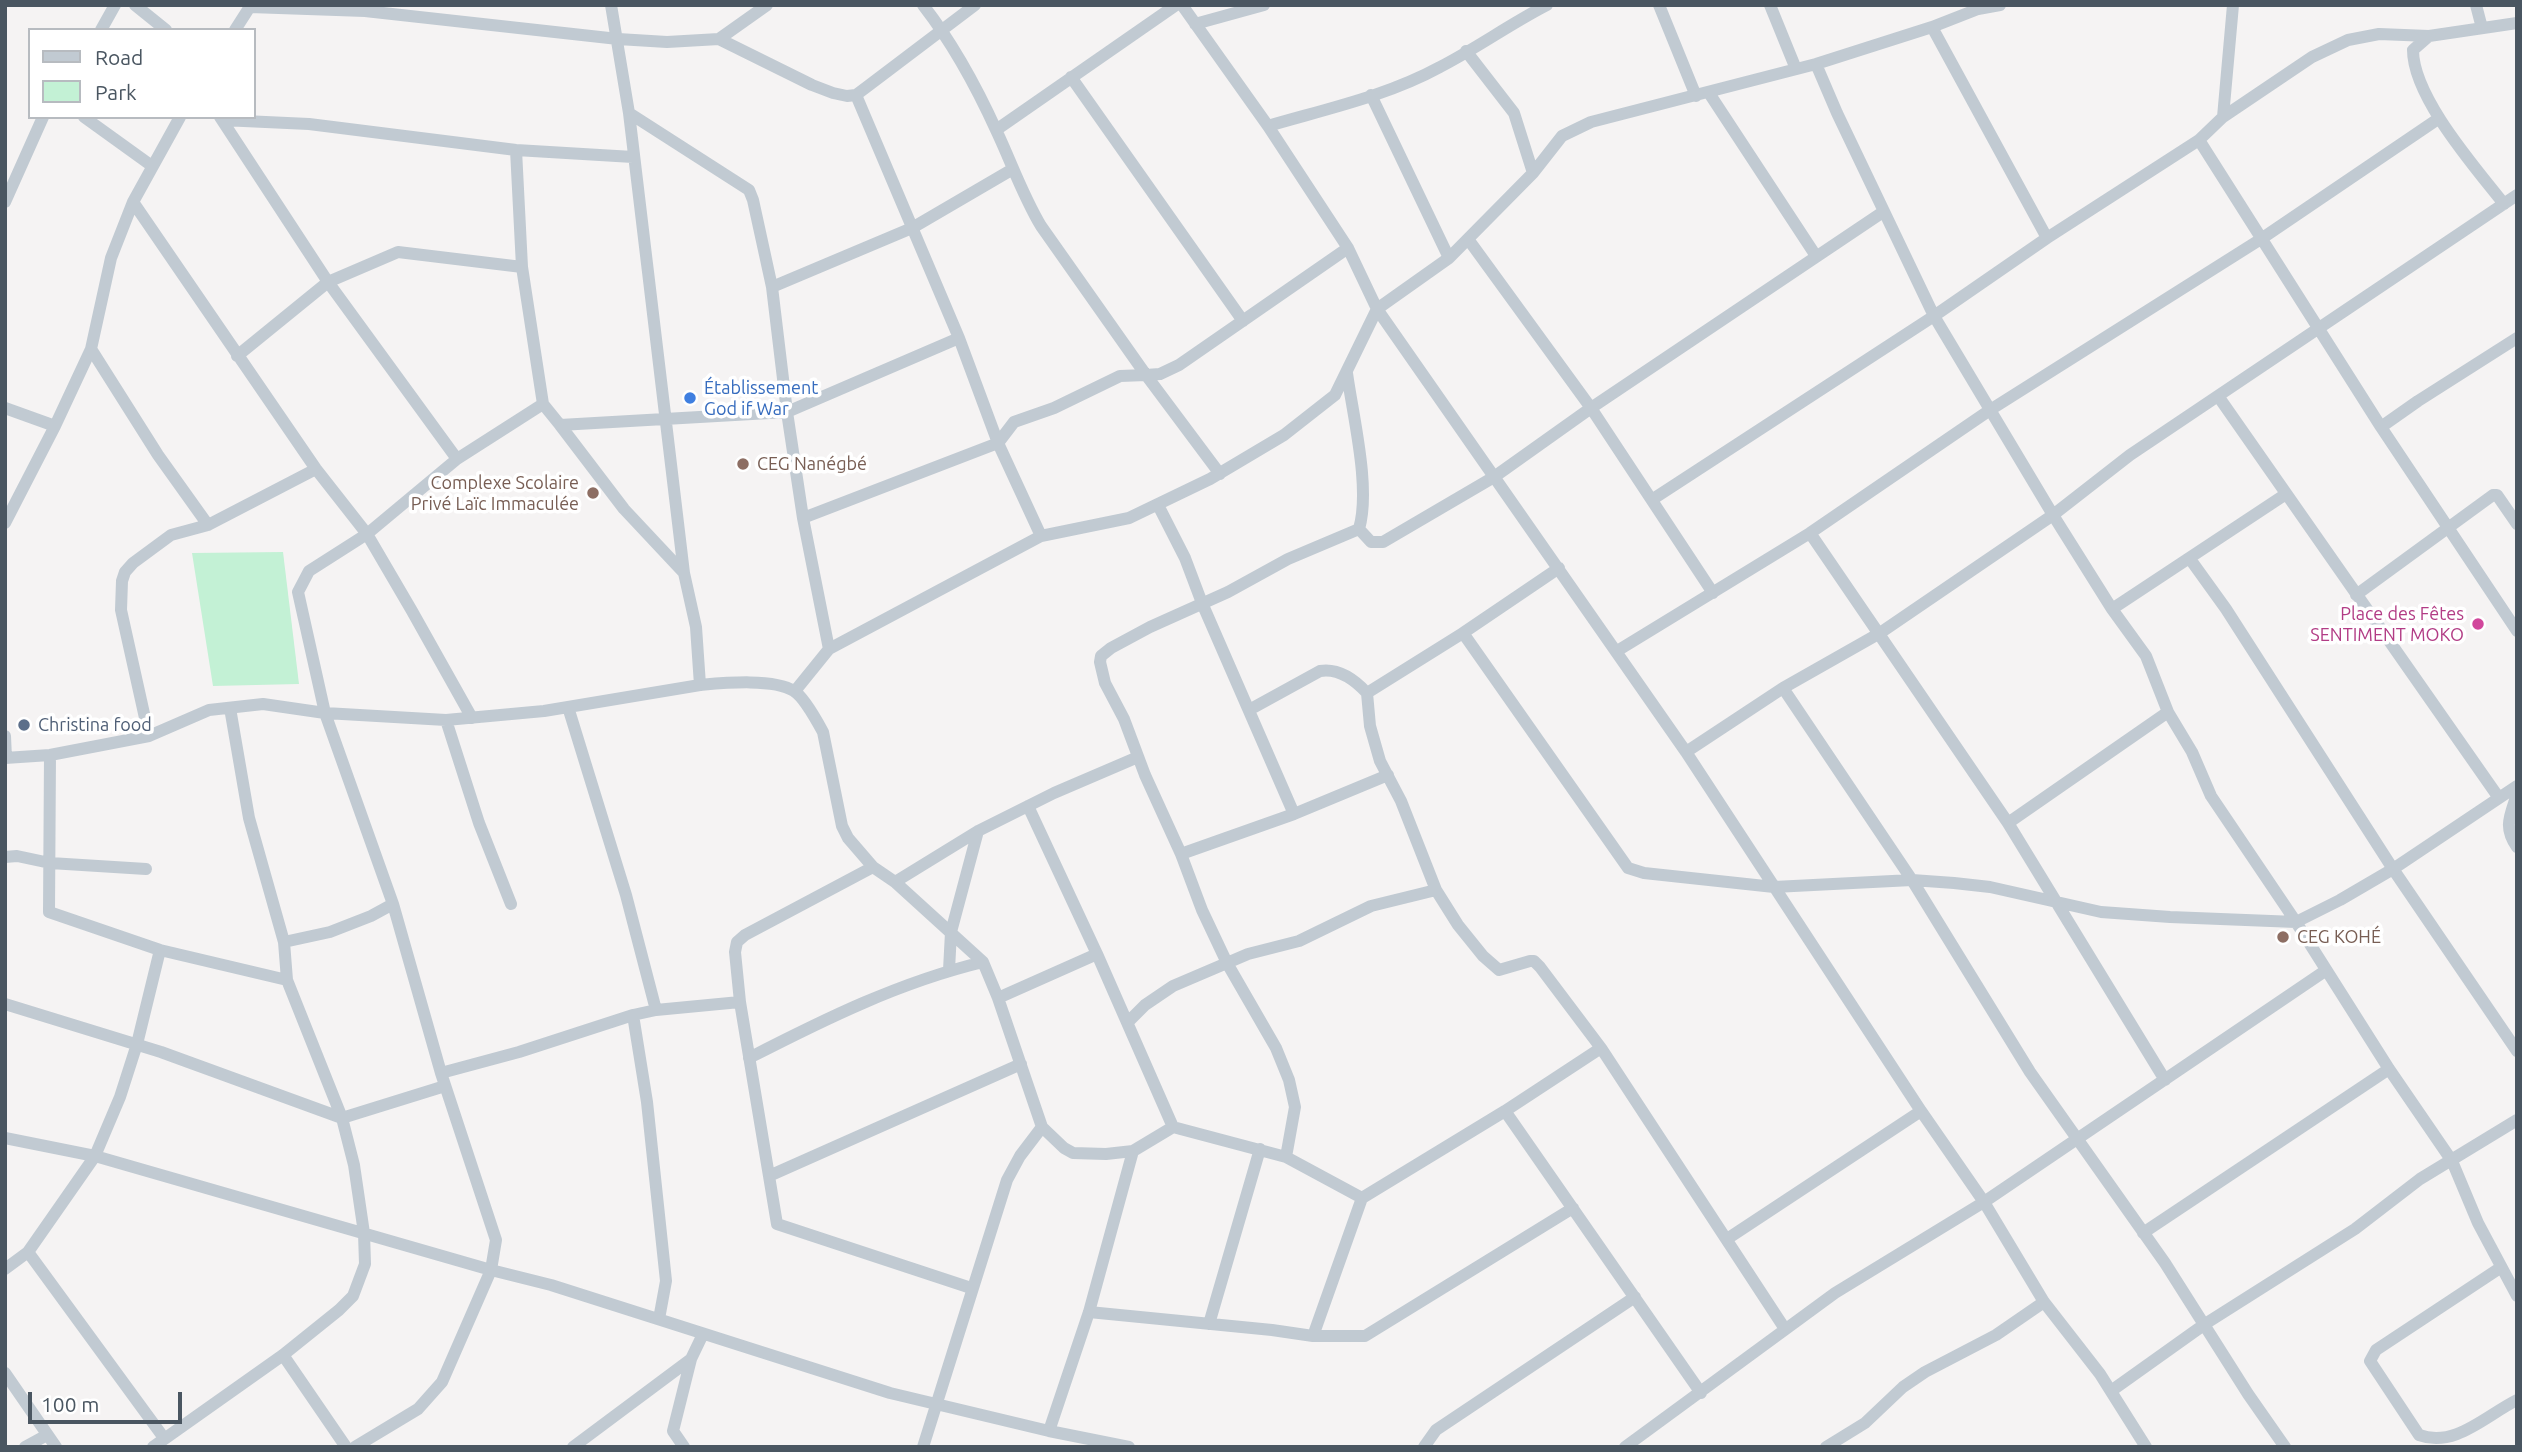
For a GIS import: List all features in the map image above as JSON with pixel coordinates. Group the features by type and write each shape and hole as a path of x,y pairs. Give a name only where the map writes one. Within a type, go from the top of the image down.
{"street":[{"path":"102,28 115,5"},
{"path":"135,5 164,28"},
{"path":"611,5 629,113 684,573 696,627 700,685"},
{"path":"719,39 767,5"},
{"path":"923,5 941,29 996,130 1030,206 1049,238 1220,474"},
{"path":"236,28 250,6 365,11 618,39 667,42 719,39 812,85 847,96 856,95 975,5"},
{"path":"996,130 1176,5"},
{"path":"1182,5 1268,126 1348,248 1377,309 1686,752 1921,1111 1984,1202 2044,1303 2111,1391 2146,1447"},
{"path":"1195,24 1264,5"},
{"path":"1268,126 1371,95 1440,68 1510,24 1547,5"},
{"path":"1659,5 1702,95 1816,256"},
{"path":"1770,5 1796,69"},
{"path":"795,691 829,649 1041,536 1116,522 1158,505 1220,474 1284,435 1329,401 1347,373 1377,309 1449,258 1533,173 1562,136 1572,129 1816,64 1932,27 1976,7 2000,5"},
{"path":"2222,117 2233,5"},
{"path":"2476,5 2482,28"},
{"path":"1653,499 2199,140 2222,117 2312,58 2348,40 2379,34 2429,36 2517,23"},
{"path":"1932,27 2047,238"},
{"path":"2429,36 2413,50 2413,59 2438,119 2504,204"},
{"path":"1466,51 1514,113 1533,173"},
{"path":"1816,64 1882,212 1934,316 2053,515 2149,662 2168,712 2188,743 2211,796 2452,1161 2478,1223 2517,1296"},
{"path":"1072,77 1243,321"},
{"path":"856,95 959,338 998,443 1041,536"},
{"path":"1371,95 1449,258"},
{"path":"629,113 749,190 753,200 772,287 803,518 829,649"},
{"path":"5,201 8,187 42,119"},
{"path":"87,119 152,166"},
{"path":"5,523 91,349 111,258 133,202 179,119"},
{"path":"222,119 328,282 457,459"},
{"path":"234,119 321,126 516,150 633,157"},
{"path":"1617,651 1810,533 1990,410 2261,239 2438,119"},
{"path":"2199,140 2381,427 2517,631"},
{"path":"516,150 522,267 544,404 624,509 684,573"},
{"path":"772,287 912,229 1013,169"},
{"path":"1686,752 1783,688 1880,634 2053,515 2130,455 2517,195"},
{"path":"133,202 316,469 367,534 472,718"},
{"path":"1359,529 1371,542 1383,542 1494,478 1591,408 1882,212"},
{"path":"1468,239 1591,408 1713,593"},
{"path":"803,518 998,443 1014,422 1054,408 1120,376 1160,374 1179,365 1348,248"},
{"path":"237,356 328,282 398,252 522,267"},
{"path":"560,425 787,412 959,338"},
{"path":"2381,427 2517,338"},
{"path":"91,349 151,445 208,525"},
{"path":"1286,1157 1295,1107 1289,1080 1276,1048 1227,963 1202,910 1181,853 1101,670 1101,656 1150,627 1288,559 1359,529 1363,516 1363,487 1347,373"},
{"path":"2218,396 2499,798"},
{"path":"355,1447 418,1409 442,1382 491,1270 495,1232 481,1199 443,1079 393,904 324,713 298,592 309,571 367,534 457,459 544,404"},
{"path":"5,408 55,426"},
{"path":"149,736 121,610 125,572 167,537 208,525 316,469"},
{"path":"2112,609 2286,494"},
{"path":"2356,596 2494,494 2517,524"},
{"path":"1158,505 1185,558 1294,814"},
{"path":"1810,533 2008,823 2165,1080"},
{"path":"2190,559 2393,869 2517,1051"},
{"path":"1367,693 1464,633 1559,568"},
{"path":"1464,633 1628,868 1644,873 1774,887 1912,880 1990,887 2101,912 2296,922 2393,869 2517,786"},
{"path":"1249,710 1320,671 1330,669 1361,686 1367,693 1370,726 1380,761 1401,801 1436,890 1458,925 1483,956 1499,970 1534,961 1601,1048 1785,1329"},
{"path":"5,736 6,758 50,755 149,736 208,710 263,704 324,713 446,720 568,707 700,685 768,684 795,691 816,718 823,732 842,826 854,848 983,962 1042,1127 1064,1148 1073,1153 1133,1151 1173,1127 1286,1157 1362,1198"},
{"path":"1783,688 1912,880 2029,1072 2143,1233 2285,1447"},
{"path":"568,707 626,895 656,1010"},
{"path":"153,1447 283,1355 339,1310 353,1296 365,1264 364,1233 354,1165 342,1118 287,980 284,942 248,818 230,708"},
{"path":"2008,823 2168,712"},
{"path":"446,720 479,823 511,904"},
{"path":"50,755 49,912 160,950 287,980"},
{"path":"895,882 978,831 1138,757"},
{"path":"1181,853 1294,814 1388,775"},
{"path":"2517,794 2508,828 2517,847"},
{"path":"1028,806 1128,1021 1173,1127"},
{"path":"949,970 951,932 978,831"},
{"path":"5,857 17,856 50,863 146,869"},
{"path":"873,867 745,935 737,942 740,1002 777,1224 971,1288"},
{"path":"1128,1021 1145,1005 1173,986 1248,954 1298,941 1371,905 1436,890"},
{"path":"284,942 330,932 393,904"},
{"path":"5,1269 27,1252 95,1156 120,1097 137,1044 160,950"},
{"path":"998,998 1097,954"},
{"path":"749,1058 866,1000 949,970 983,962"},
{"path":"1625,1447 1835,1293 1984,1202 2325,971"},
{"path":"5,1004 137,1044 342,1118 519,1052 633,1015 656,1010 740,1002"},
{"path":"633,1015 647,1102 666,1281 659,1319"},
{"path":"1313,1336 1362,1198 1505,1111 1601,1048"},
{"path":"769,1176 1021,1064"},
{"path":"2143,1233 2389,1069"},
{"path":"1505,1111 1701,1393"},
{"path":"1727,1239 1921,1111"},
{"path":"2111,1391 2205,1324 2355,1229 2398,1194 2517,1120"},
{"path":"923,1447 1007,1180 1020,1156 1042,1127"},
{"path":"5,1138 95,1156 551,1285 890,1393 1049,1432 1129,1447"},
{"path":"1209,1324 1260,1149"},
{"path":"1049,1432 1089,1312 1133,1151"},
{"path":"1089,1312 1313,1336 1358,1338 1376,1331 1573,1208"},
{"path":"27,1252 164,1438"},
{"path":"2500,1268 2376,1350 2370,1361 2418,1434 2430,1439 2450,1437 2464,1431 2517,1400"},
{"path":"1424,1447 1436,1430 1635,1297"},
{"path":"1826,1447 1865,1423 1903,1387 1924,1372 1996,1335 2044,1303"},
{"path":"684,1447 673,1431 691,1359 703,1334"},
{"path":"283,1355 346,1447"},
{"path":"573,1447 691,1359"},
{"path":"5,1373 56,1447"},
{"path":"26,1447 47,1434"}],"green space":[{"path":"283,552 299,684 213,686 192,553"}],"place":[{"name":"Établissement God if War","path":"690,398"},
{"name":"CEG Nanégbé","path":"743,464"},
{"name":"Complexe Scolaire Privé Laïc Immaculée","path":"593,493"},
{"name":"Place des Fêtes SENTIMENT MOKO","path":"2478,624"},
{"name":"Christina food","path":"24,725"},
{"name":"CEG KOHÉ","path":"2283,937"}]}
